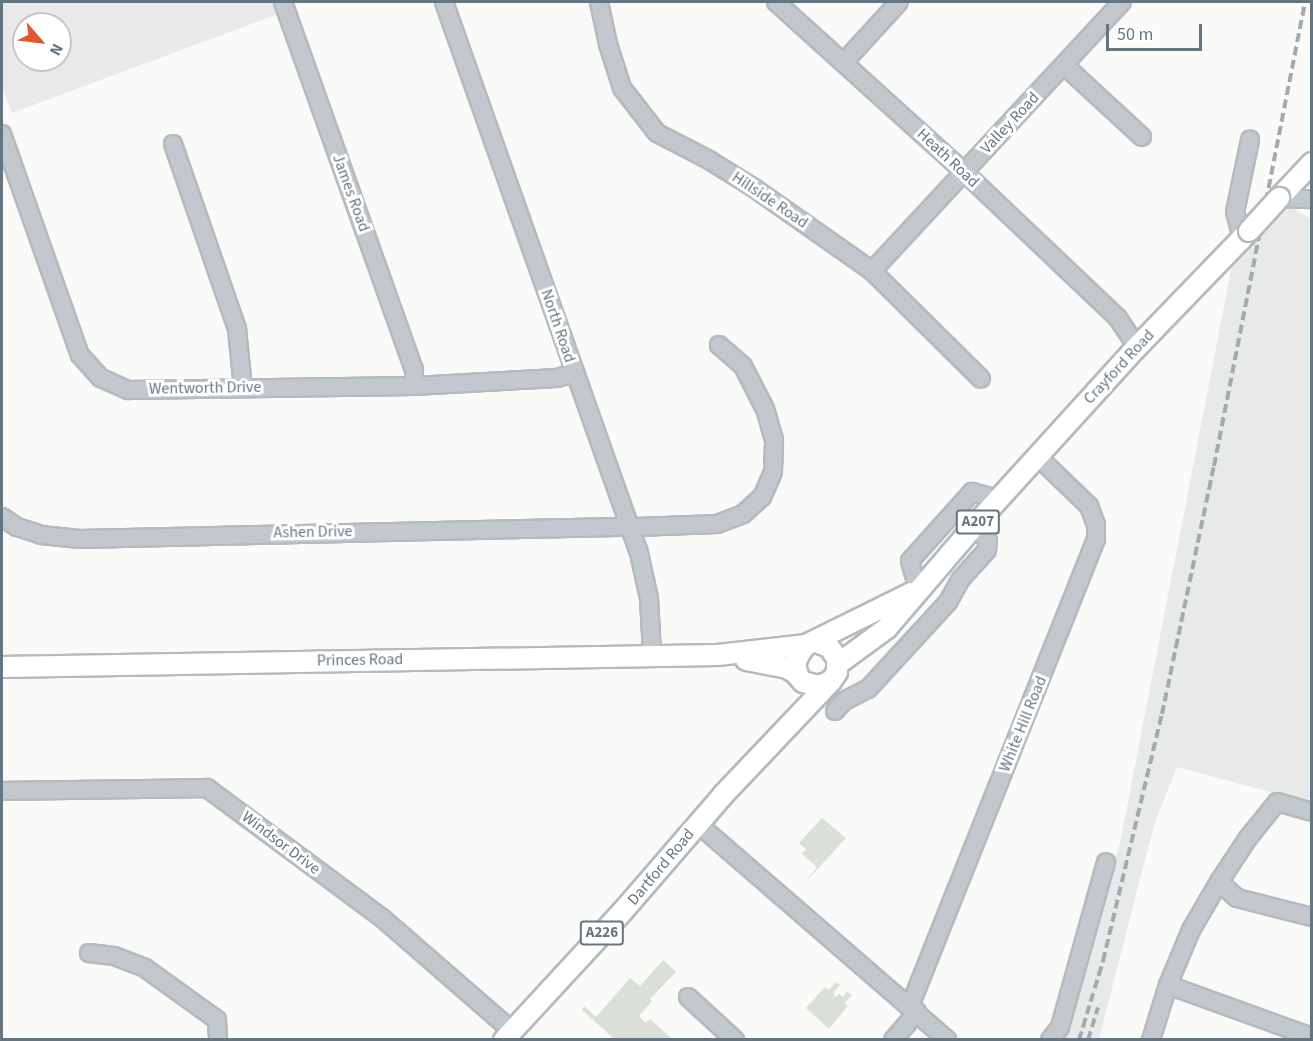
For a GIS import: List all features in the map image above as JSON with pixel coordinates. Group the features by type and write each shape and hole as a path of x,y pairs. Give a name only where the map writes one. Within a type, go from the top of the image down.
{"main road":[{"name":"Crayford Road","path":"835,673 887,628 918,588 975,525 1144,340 1311,163"},
{"name":"Crayford Road","path":"811,644 918,588"},
{"name":"Princes Road","path":"2,667 652,654 718,655 811,644"},
{"path":"811,644 825,644 834,651 835,673 819,686 800,678 795,663 811,644"},
{"name":"Princes Road","path":"718,655 770,664 800,678"},
{"name":"Dartford Road","path":"507,1037 623,911 698,824 835,673"},
{"name":"Dartford Road","path":"792,719 803,691 800,678"}],"street":[{"name":"James Road","path":"283,2 414,370 414,386"},
{"name":"North Road","path":"444,2 629,526 647,584 652,654"},
{"name":"Hillside Road","path":"599,2 608,44 622,88 657,133 709,160 745,183 872,271 981,379"},
{"name":"Heath Road","path":"776,2 964,172 1144,340"},
{"path":"844,62 899,2"},
{"name":"Valley Road","path":"872,271 1122,2"},
{"path":"1064,65 1142,137"},
{"name":"Wentworth Drive","path":"2,134 80,355 101,378 128,390 414,386 557,378 575,374"},
{"path":"1245,234 1235,212 1250,140"},
{"path":"173,144 237,329 243,388"},
{"path":"1279,198 1311,200"},
{"name":"Ashen Drive","path":"2,517 17,527 41,536 80,539 717,524 743,514 762,497 773,472 774,440 765,409 743,366 719,345"},
{"name":"White Hill Road","path":"893,1040 914,1009 1096,539 1096,525 1089,507 1038,457"},
{"path":"918,588 910,561 972,492 999,499"},
{"path":"835,711 844,700 868,689 948,602 960,580 987,550 988,541 975,525"},
{"path":"887,628 907,646"},
{"name":"Windsor Drive","path":"2,791 207,788 381,917 507,1037"},
{"path":"1151,1040 1168,985 1191,930 1219,882 1277,802 1311,812"},
{"path":"698,824 947,1040"},
{"path":"1050,1040 1060,1027 1106,862"},
{"path":"1219,882 1237,898 1311,917"},
{"path":"89,953 114,956 146,968 217,1020 218,1040"},
{"path":"1168,985 1311,1037"},
{"path":"688,997 735,1040"}],"shaded area":[{"path":"2,2 277,2 281,13 12,113 2,87"},
{"path":"1290,207 1312,219 1311,803 1177,767 1154,825 1099,1039 1061,1040 1120,843 1233,260"},
{"path":"822,818 846,838 804,884 817,867 802,854 806,849 799,843"},
{"path":"663,960 676,972 650,999 652,1001 639,1016 646,1023 650,1019 671,1038 614,1039 582,1010 584,1006 596,1017 630,978 640,986"},
{"path":"836,982 840,985 833,993 836,997 839,994 843,997 847,991 852,995 844,1003 848,1006 829,1029 806,1008 825,987 829,990"}],"railway":[{"path":"1079,1040 1103,961 1162,714 1214,466 1305,2"},
{"path":"1088,1040 1098,1008"}]}
